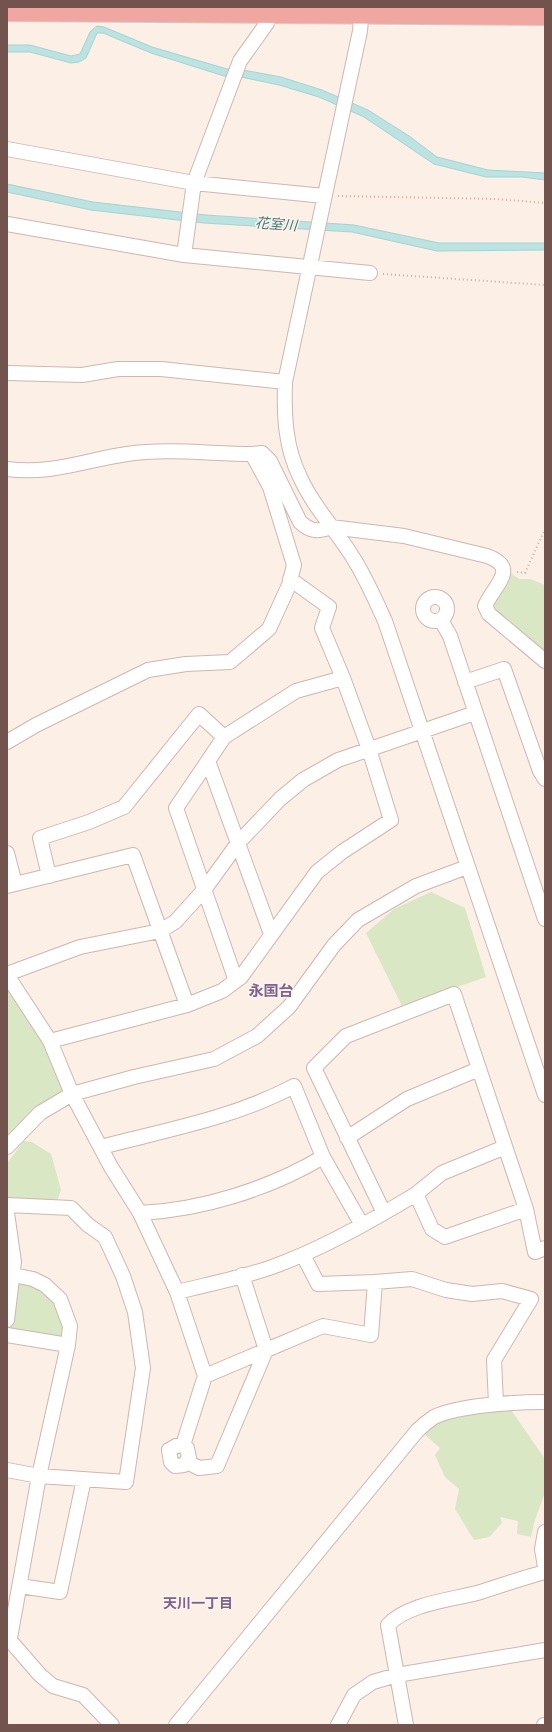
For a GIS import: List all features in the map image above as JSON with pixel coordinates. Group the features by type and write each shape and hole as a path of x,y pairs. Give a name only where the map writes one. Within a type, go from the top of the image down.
{"highway":[{"path":"7,10 268,9 497,11 545,14"}],"street":[{"path":"184,251 194,186 240,61 267,22 268,9"},
{"path":"362,10 285,382 284,413 287,435 300,477 331,527 352,556 370,589 400,662 467,867 545,1095"},
{"path":"7,149 194,186 324,199"},
{"path":"7,224 184,251 370,273"},
{"path":"7,373 82,376 118,369 161,369 285,382"},
{"path":"7,469 60,469 101,458 129,454 262,454 270,461 300,522 308,530 322,530 331,527 404,536 498,560 503,566 504,575 489,597 485,606 489,614 545,661"},
{"path":"7,742 36,725 148,670 186,664 230,662 269,629 290,579 294,565 270,487 252,454"},
{"path":"50,1041 187,1006 222,990 236,981 241,977 317,872 342,852 391,820 369,749 343,678 322,628 329,607 290,579"},
{"path":"441,620 450,636 475,713 540,889 545,919"},
{"path":"465,682 504,669 540,771 545,779"},
{"path":"236,981 176,808 224,737 296,691 343,678"},
{"path":"242,1275 266,1350 217,1466 200,1468 187,1462 182,1466 175,1466 171,1462 169,1455 170,1449 183,1445 205,1376 177,1292 140,1213 111,1167 72,1094 50,1041 7,974 80,947 160,931 175,922 204,890 238,844 280,799 303,780 338,760 475,713"},
{"path":"48,876 40,838 90,822 124,807 199,714 224,737"},
{"path":"208,761 271,934"},
{"path":"7,853 11,885 133,855 187,1006"},
{"path":"7,1146 40,1113 72,1094 134,1077 214,1059 257,1036 289,1007 334,945 358,920 416,886 467,867"},
{"path":"384,1214 314,1068 346,1036 454,994 526,1209 535,1252 545,1248"},
{"path":"347,1138 407,1099 479,1069"},
{"path":"101,1147 211,1119 258,1104 294,1086 322,1157 362,1225"},
{"path":"177,1292 270,1267 302,1255 384,1214 416,1194 442,1173 505,1147"},
{"path":"140,1213 168,1212 232,1196 301,1170 322,1157"},
{"path":"416,1194 432,1229 445,1237 526,1209"},
{"path":"7,1205 70,1208 88,1225 105,1237 123,1276 134,1312 143,1368 126,1482 39,1476 7,1470"},
{"path":"7,1213 14,1262 7,1320"},
{"path":"302,1255 318,1284 412,1279 446,1290 472,1294 502,1291 532,1299 494,1360 496,1404"},
{"path":"13,1275 33,1279 45,1285 60,1299 70,1326 68,1345 39,1476 20,1586 8,1638 40,1675 53,1686 83,1696 112,1725"},
{"path":"205,1376 323,1326 371,1335 375,1282"},
{"path":"7,1335 68,1345"},
{"path":"176,1725 417,1431 435,1417 474,1407 496,1404 545,1402"},
{"path":"20,1586 60,1592 84,1479"},
{"path":"545,1532 542,1549 545,1567"},
{"path":"406,1725 388,1625 394,1618 409,1610 478,1592 545,1572"},
{"path":"338,1725 354,1695 373,1682 397,1675 545,1650"}],"path":[{"path":"324,199 496,199 545,204"},
{"path":"370,273 545,285"},
{"path":"503,566 519,573 525,573 545,529"}],"green space":[{"path":"504,568 519,579 530,579 545,585 545,659 489,611"},
{"path":"431,892 465,908 486,977 402,1006 366,933 394,909"},
{"path":"7,975 72,1094 7,1146"},
{"path":"24,1141 32,1142 51,1154 61,1190 57,1201 7,1200 7,1163"},
{"path":"13,1275 60,1299 68,1345 7,1335 7,1320"},
{"path":"509,1407 545,1459 545,1492 534,1523 531,1537 517,1534 518,1521 500,1517 502,1523 489,1537 474,1540 455,1509 459,1489 445,1477 435,1455 440,1448 421,1431 444,1419"}],"water":[{"path":"97,26 104,27 152,47 227,69 243,70 281,77 322,90 368,110 409,136 437,157 488,170 545,173 545,180 522,177 486,177 434,164 364,117 319,97 279,85 241,77 224,76 151,53 103,33 97,33 86,58 79,62 71,63 30,52 7,52 7,45 30,45 71,56 80,54 90,32"},
{"name":"花室川","path":"7,184 93,202 206,215 354,225 439,243 545,243 545,250 437,251 352,232 204,223 91,210 7,192"}],"district":[{"name":"永国台","path":"271,990"},
{"name":"天川一丁目","path":"198,1603"}]}
